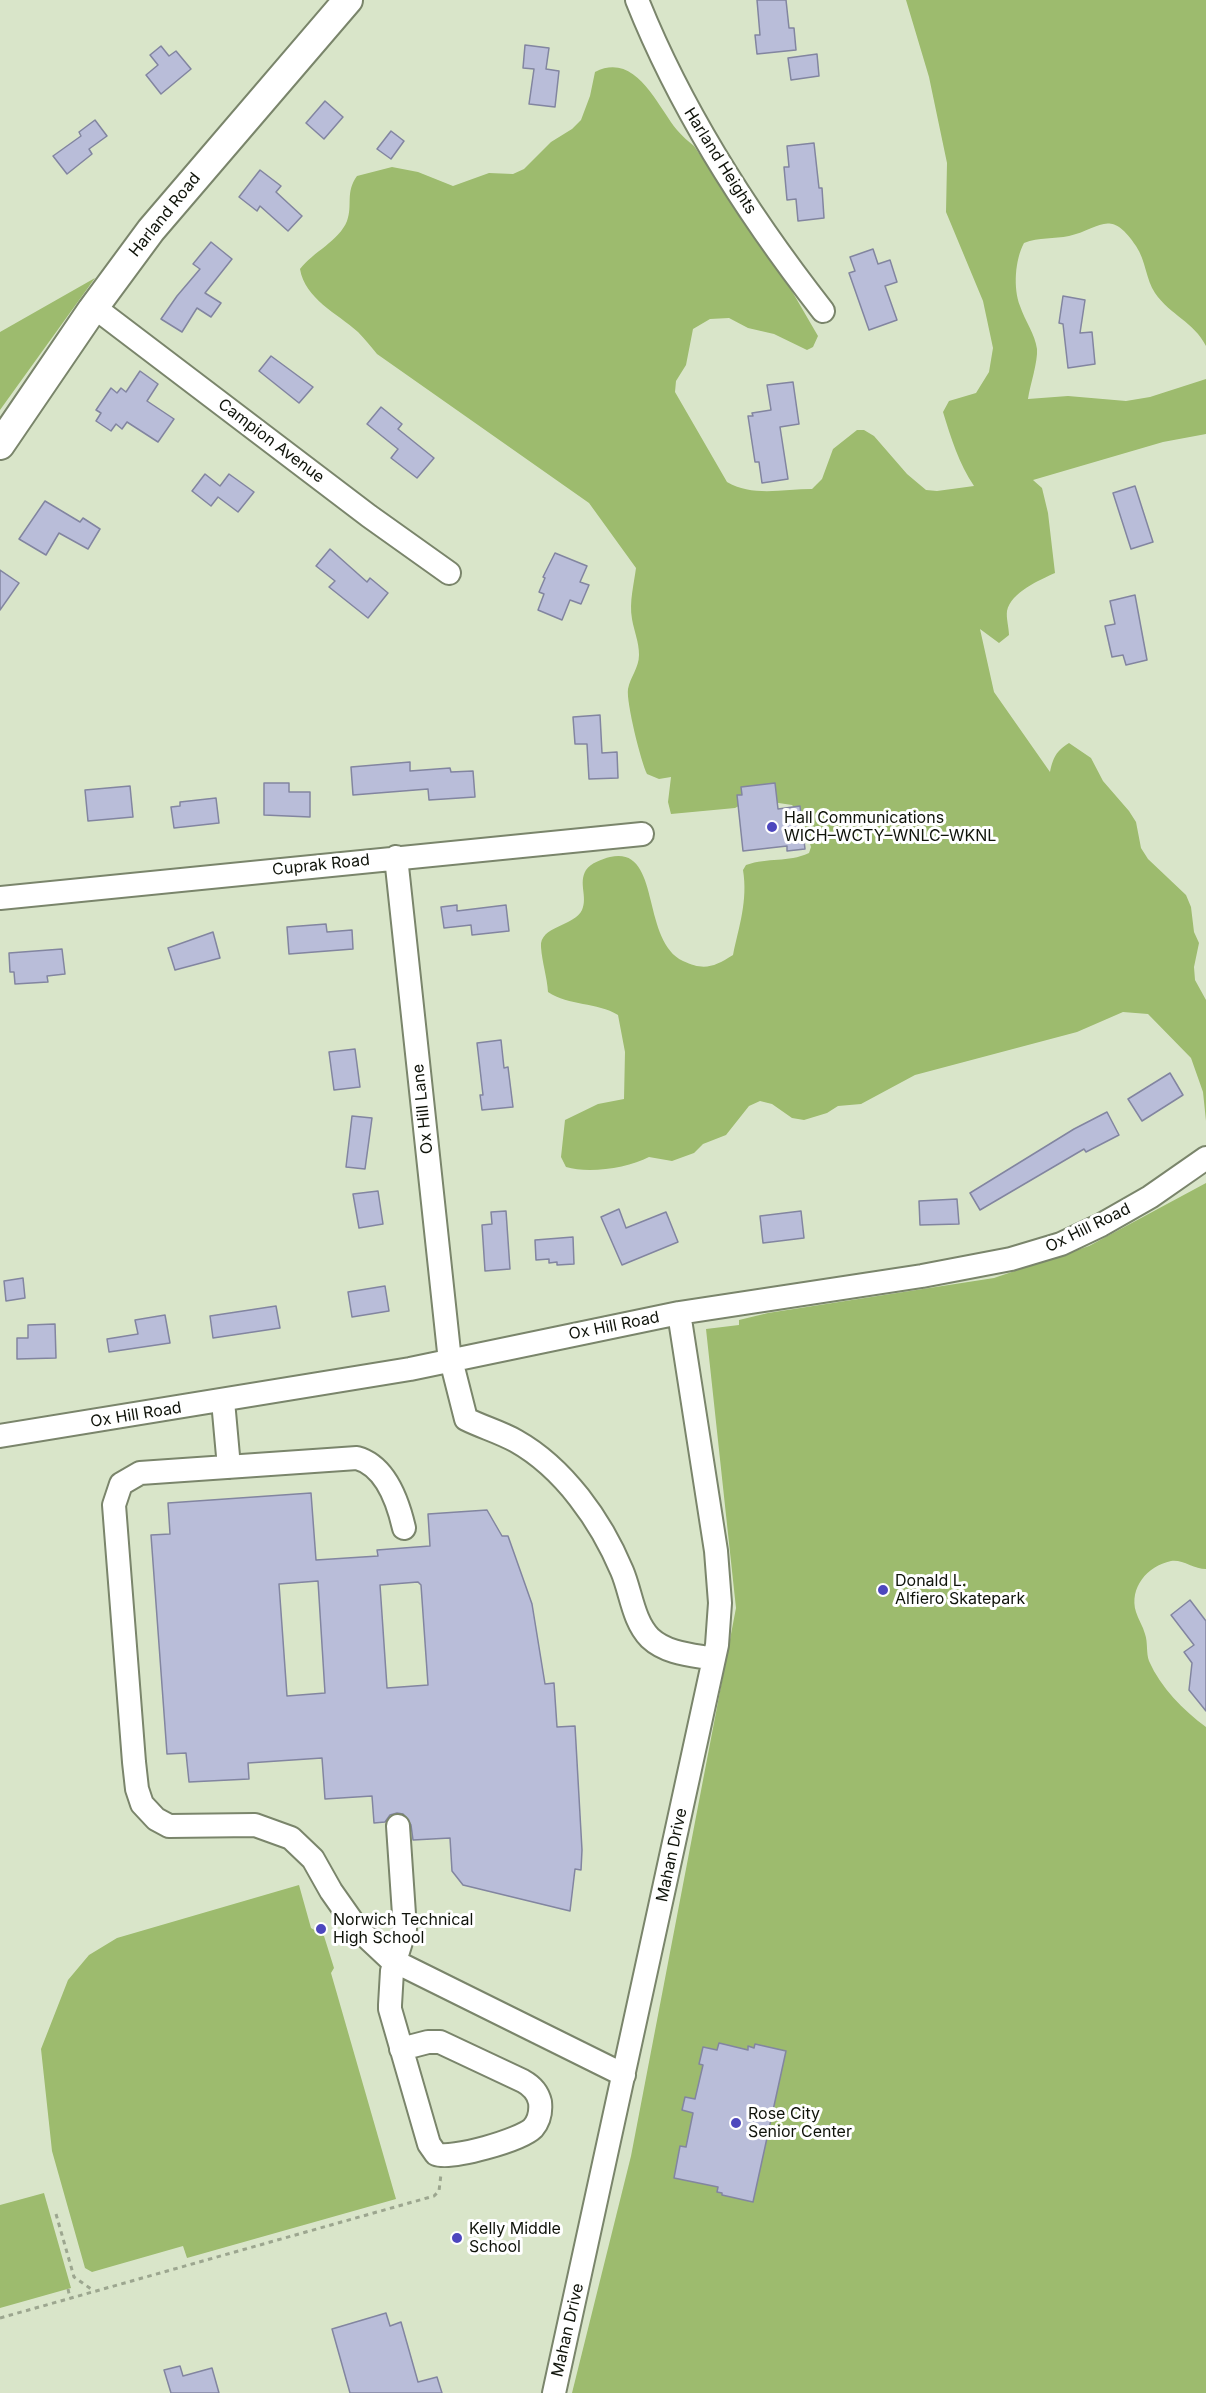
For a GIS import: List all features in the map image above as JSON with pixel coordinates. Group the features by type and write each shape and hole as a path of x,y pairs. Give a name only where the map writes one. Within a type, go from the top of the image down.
{"main road":[{"name":"Harland Road","path":"0,445 94,307 151,230 348,0"}],"street":[{"name":"Harland Heights","path":"637,0 664,67 683,104 769,241 823,311"},
{"name":"Campion Avenue","path":"94,307 378,523 449,573"},
{"name":"Cuprak Road","path":"0,898 642,834"},
{"name":"Ox Hill Lane","path":"396,857 451,1360 466,1419 524,1446 561,1478 590,1512 619,1563 644,1632 665,1648 714,1659"},
{"name":"Ox Hill Road","path":"0,1436 223,1401 451,1360 679,1313 922,1276 1035,1253 1101,1225 1150,1197 1206,1158"},
{"name":"Mahan Drive","path":"554,2393 714,1659 720,1613 716,1551 679,1313"},
{"path":"223,1401 229,1467"},
{"path":"404,1528 398,1506 384,1480 373,1466 363,1460 351,1458 135,1474 121,1484 114,1499 132,1747 138,1795 150,1814 169,1826 255,1825 291,1838 314,1859 331,1891 357,1928 394,1962 624,2075"},
{"path":"398,1827 405,1929 394,1962 390,2005 402,2049 429,2144 436,2154 454,2156 524,2135 537,2122 540,2112 538,2098 534,2090 523,2081 444,2043 432,2042 402,2049"}],"path":[{"path":"0,2318 434,2196 439,2191 442,2156"},
{"path":"56,2214 74,2277 94,2291"},
{"path":"68,2289 70,2298"}],"green space":[{"path":"906,0 1206,0 1206,346 1189,324 1161,301 1150,282 1136,246 1127,234 1112,224 1104,224 1069,236 1024,243 1017,266 1016,283 1020,306 1037,349 1028,399 1068,396 1126,401 1150,397 1206,379 1206,434 1163,442 1033,480 1042,488 1048,513 1055,573 1020,592 1014,598 1007,611 1009,635 999,643 980,629 994,692 1050,772 1056,755 1069,743 1091,758 1103,781 1136,822 1141,848 1148,859 1186,895 1191,907 1194,932 1199,943 1194,967 1195,980 1206,1000 1206,1121 1203,1092 1191,1058 1148,1014 1123,1012 1077,1032 915,1075 861,1104 838,1106 827,1113 804,1120 792,1118 772,1104 760,1101 749,1106 726,1135 703,1144 694,1153 672,1161 649,1157 608,1169 586,1170 566,1167 561,1157 565,1120 598,1104 624,1099 625,1052 618,1015 601,1008 565,1000 548,992 542,958 542,940 546,935 551,930 572,920 582,910 584,905 583,880 586,870 594,863 610,857 626,857 637,865 645,879 661,934 670,950 690,964 709,966 733,955 742,913 743,870 746,865 793,858 809,853 811,847 802,816 792,805 752,799 735,808 671,814 668,802 671,777 659,779 647,774 629,706 628,689 638,664 639,655 631,613 636,568 589,503 377,354 358,332 315,297 303,280 300,269 343,228 349,215 351,188 357,176 392,167 418,172 453,186 489,173 513,174 524,169 551,142 572,129 581,120 590,96 595,72 609,67 622,69 634,75 644,84 677,130 694,146 786,281 818,336 813,347 807,350 774,334 748,328 729,318 710,319 693,329 686,365 676,381 675,392 727,482 737,487 757,491 812,489 822,479 833,449 857,430 864,430 874,436 907,474 926,490 937,491 974,486 952,441 943,412 949,401 976,393 989,372 993,348 983,301 946,212 947,163 929,77"},
{"path":"95,278 0,410 0,332"},
{"path":"1206,1183 1206,1569 1175,1561 1162,1564 1142,1579 1135,1595 1135,1603 1146,1637 1148,1658 1154,1671 1173,1698 1206,1727 1206,2393 572,2393 631,2156 736,1608 706,1329 739,1325 739,1320 768,1313 994,1278 1089,1246"},
{"path":"299,1885 311,1928 324,1936 334,1968 331,1973 396,2199 187,2258 183,2246 92,2272 85,2268 52,2151 41,2049 68,1980 89,1955 117,1938"},
{"path":"44,2193 71,2288 0,2308 0,2205"}],"building":[{"path":"757,0 786,0 789,28 794,28 796,50 757,54 755,35 760,35"},
{"path":"525,45 549,48 546,69 559,71 555,107 529,104 534,69 523,68"},
{"path":"161,46 169,56 176,51 191,69 161,94 146,75 158,65 150,55"},
{"path":"817,54 819,76 791,80 788,58"},
{"path":"325,101 343,117 324,139 306,123"},
{"path":"95,120 107,136 89,149 92,154 67,174 53,156 81,136 79,132"},
{"path":"391,131 404,141 391,159 377,149"},
{"path":"814,143 819,188 822,188 824,218 798,221 796,199 787,200 784,167 789,167 787,146"},
{"path":"260,170 281,186 276,192 302,216 288,231 260,206 257,211 239,197"},
{"path":"211,242 232,259 205,293 221,303 211,317 197,308 182,332 161,319 200,269 193,264"},
{"path":"873,249 878,264 890,260 897,282 885,286 897,320 869,330 849,273 855,271 850,257"},
{"path":"1063,296 1085,300 1080,333 1092,332 1095,364 1068,368 1063,324 1059,323"},
{"path":"271,356 313,387 299,403 259,371"},
{"path":"140,371 158,384 147,401 174,419 158,442 127,422 122,429 116,424 111,431 96,421 101,413 96,410 111,388 117,393 121,388 126,392"},
{"path":"793,382 799,424 780,427 788,479 762,483 759,462 755,462 748,416 753,416 752,413 771,410 767,385"},
{"path":"381,407 402,424 398,429 434,458 417,478 391,458 398,449 367,424"},
{"path":"205,474 220,486 229,474 254,492 238,512 218,497 211,506 192,491"},
{"path":"1135,486 1153,542 1131,549 1113,493"},
{"path":"45,501 80,522 83,518 100,529 88,549 59,533 46,555 19,539"},
{"path":"330,549 367,582 370,578 388,593 368,618 329,587 335,581 316,566"},
{"path":"555,553 587,566 580,582 589,585 581,604 570,600 562,620 538,610 544,594 539,592 545,578 543,577"},
{"path":"0,570 19,583 0,610"},
{"path":"1135,595 1147,660 1126,665 1123,655 1112,657 1105,626 1115,624 1110,601"},
{"path":"600,715 602,753 617,752 618,778 589,779 587,744 575,744 573,717"},
{"path":"410,762 410,771 450,768 451,772 473,771 475,797 429,800 428,789 353,795 351,767"},
{"path":"264,783 289,783 289,792 310,792 310,817 264,815"},
{"name":"Hall Communications WICH–WCTY–WNLC–WKNL","path":"775,783 778,809 800,806 805,849 787,851 787,846 743,851 737,795 742,795 741,787"},
{"path":"130,786 133,817 88,821 85,790"},
{"path":"216,798 219,823 174,828 171,807 180,806 180,802"},
{"path":"457,905 457,911 506,905 509,931 472,935 471,925 444,928 441,907"},
{"path":"326,924 327,932 352,930 353,949 289,954 287,927"},
{"path":"213,932 220,958 175,970 168,948"},
{"path":"62,949 65,974 47,976 48,982 15,984 14,972 10,972 9,953"},
{"path":"501,1040 504,1068 508,1067 513,1107 482,1110 480,1095 483,1095 477,1043"},
{"path":"355,1049 360,1087 334,1090 329,1052"},
{"path":"1170,1073 1183,1095 1142,1121 1128,1099"},
{"path":"1107,1112 1119,1135 1086,1152 1084,1149 980,1210 970,1193 1074,1129"},
{"path":"352,1116 372,1118 365,1169 346,1167"},
{"path":"378,1191 383,1224 359,1228 353,1194"},
{"path":"957,1199 959,1224 920,1225 919,1201"},
{"path":"619,1209 626,1228 666,1212 678,1242 622,1265 601,1217"},
{"path":"506,1211 510,1269 485,1271 482,1225 492,1224 491,1212"},
{"path":"801,1211 804,1238 763,1243 760,1216"},
{"path":"573,1237 574,1264 557,1265 557,1262 549,1263 549,1259 536,1260 535,1240"},
{"path":"23,1278 25,1298 6,1301 4,1281"},
{"path":"385,1286 389,1311 352,1317 348,1292"},
{"path":"276,1306 280,1328 213,1338 210,1316"},
{"path":"165,1315 170,1343 109,1352 107,1339 138,1334 135,1320"},
{"path":"55,1324 56,1358 17,1359 17,1338 28,1338 28,1325"},
{"path":"311,1493 316,1560 378,1556 377,1550 430,1546 428,1514 487,1510 502,1536 508,1536 532,1604 545,1684 554,1683 557,1727 575,1726 582,1850 581,1870 575,1869 570,1911 463,1885 452,1871 450,1838 413,1840 411,1825 403,1814 390,1815 385,1822 374,1823 372,1796 325,1799 322,1758 248,1763 249,1779 189,1782 186,1753 167,1754 151,1535 170,1534 168,1503","holes":["318,1581 325,1693 287,1696 279,1584","418,1582 421,1585 428,1685 387,1688 380,1585"]},
{"path":"1190,1600 1206,1621 1206,1711 1189,1690 1192,1663 1184,1652 1194,1645 1171,1615"},
{"name":"Rose City Senior Center","path":"719,2043 748,2050 748,2046 754,2048 755,2044 786,2051 753,2202 722,2195 717,2192 718,2187 674,2178 680,2146 686,2147 693,2113 682,2110 685,2097 695,2099 703,2065 699,2064 703,2047 717,2050"},
{"path":"386,2313 390,2326 401,2322 418,2382 437,2377 442,2393 350,2393 332,2329"},
{"path":"180,2366 183,2376 212,2368 219,2393 171,2393 164,2370"}],"place":[{"name":"Hall Communications WICH–WCTY–WNLC–WKNL","path":"772,827"},
{"name":"Donald L. Alfiero Skatepark","path":"883,1590"},
{"name":"Norwich Technical High School","path":"321,1929"},
{"name":"Rose City Senior Center","path":"736,2123"},
{"name":"Kelly Middle School","path":"457,2238"}]}
